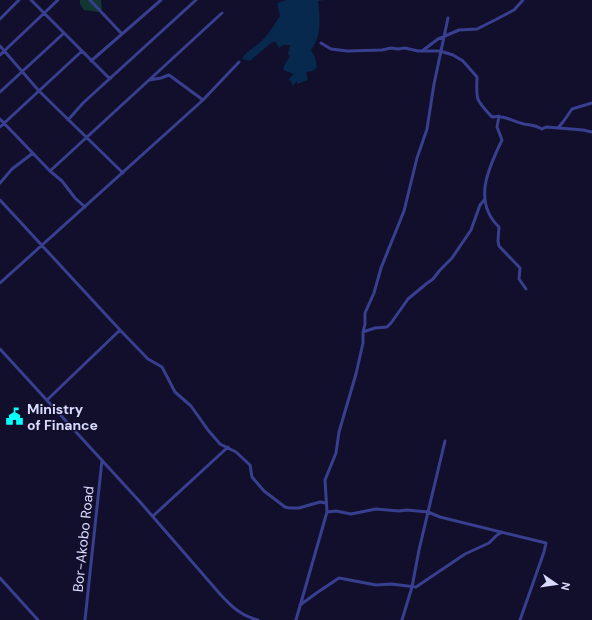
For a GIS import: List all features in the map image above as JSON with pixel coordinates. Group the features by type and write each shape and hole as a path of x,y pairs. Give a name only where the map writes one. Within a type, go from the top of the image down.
{"street":[{"path":"0,19 19,0"},
{"path":"31,0 91,61 111,78"},
{"path":"0,55 58,0"},
{"path":"90,0 122,34"},
{"path":"91,61 161,0"},
{"path":"68,120 83,103 196,0"},
{"path":"421,51 438,39 459,30 477,29 514,10 523,0"},
{"path":"50,171 222,13"},
{"path":"296,620 327,512 325,480 336,453 339,432 356,374 363,344 365,313 374,293 381,268 404,211 417,158 427,129 440,51 445,37 448,18"},
{"path":"0,92 64,33"},
{"path":"321,43 331,49 347,51 405,48 421,51 440,51 453,55 466,64 477,77 476,95 478,102 492,117 500,116 523,124 537,126 542,129 546,127 592,132"},
{"path":"0,46 39,91 122,173"},
{"path":"0,127 82,51"},
{"path":"0,284 203,100 239,62"},
{"path":"149,80 169,75 203,100"},
{"path":"558,128 572,109 592,103"},
{"path":"500,116 497,127 502,140 487,175 485,199 491,216 499,227 499,246 520,268 519,279 526,289"},
{"path":"0,119 50,171 62,181 75,198 85,207"},
{"path":"0,183 12,169 33,153"},
{"path":"363,332 375,328 387,327 408,299 433,279 452,258 471,230 480,205 485,199"},
{"path":"0,200 120,330 148,358 162,367 175,392 191,406 220,444 236,452 250,465 252,477 264,491 284,507 289,508 299,508 320,502 326,503"},
{"path":"47,400 120,330"},
{"path":"0,349 153,516 232,607 244,616 258,620"},
{"path":"402,620 412,587 419,550 445,441"},
{"path":"153,516 228,447"},
{"name":"Bor-Akobo Road","path":"85,620 102,460"},
{"path":"327,512 336,511 351,514 376,509 428,512 440,518 546,543 520,620"},
{"path":"300,605 339,578 376,585 391,584 416,587 465,554 489,543 497,534 502,532"},
{"path":"0,578 38,620"},
{"path":"32,620 34,615"}],"green space":[{"path":"80,0 101,0 102,9 98,12 84,10 80,4"}],"water":[{"path":"287,0 325,0 318,1 320,20 319,32 315,44 311,50 315,57 317,67 313,71 306,72 308,80 297,84 297,81 293,86 289,79 294,74 283,70 290,56 288,54 290,45 283,45 279,48 276,42 272,42 250,61 242,59 245,54 265,38 280,16 277,3"}],"place":[{"name":"Ministry of Finance","path":"14,417"}]}
